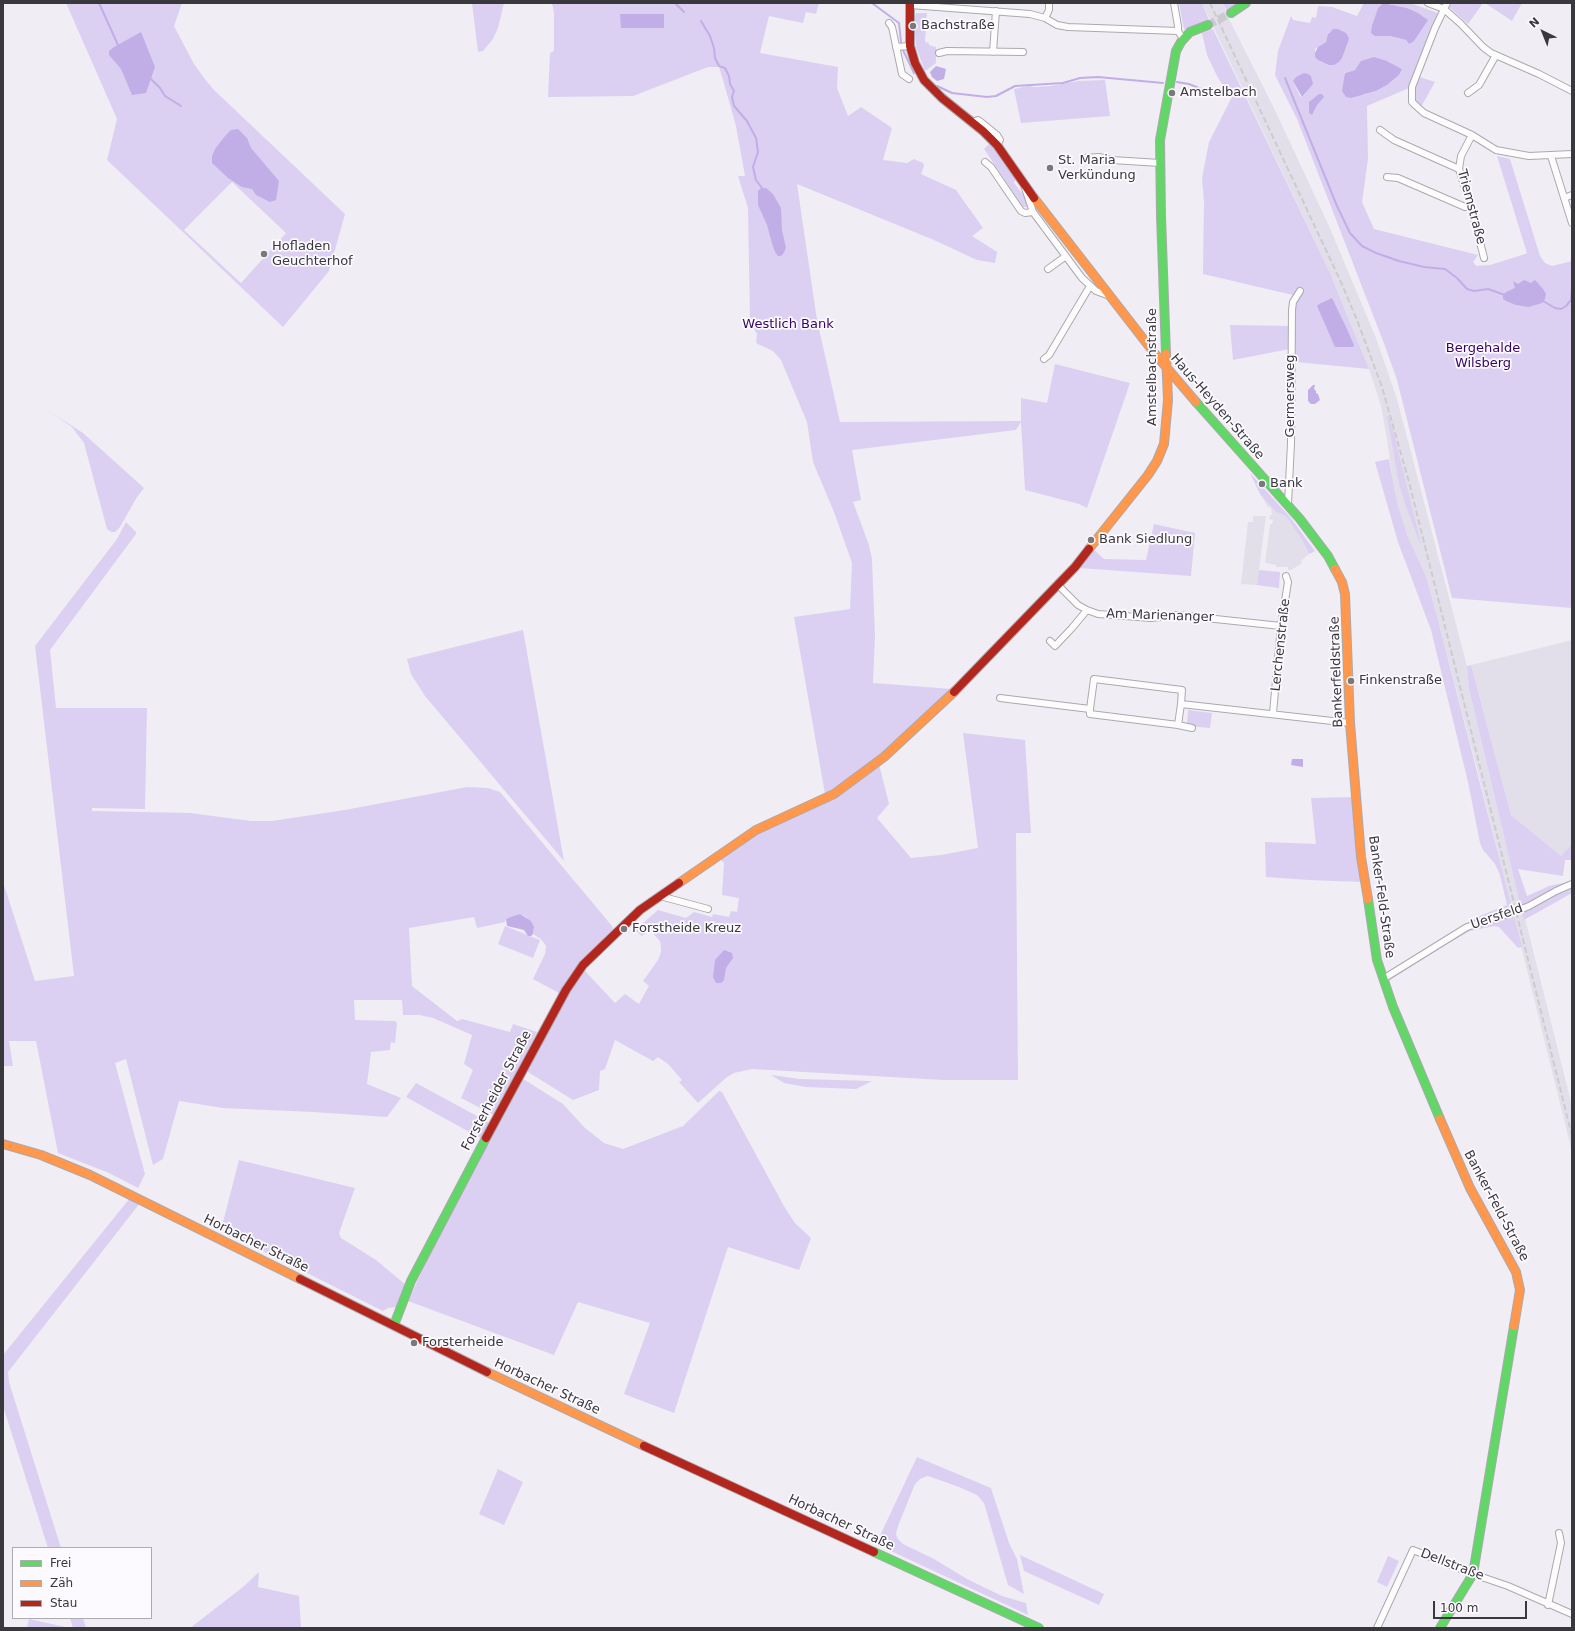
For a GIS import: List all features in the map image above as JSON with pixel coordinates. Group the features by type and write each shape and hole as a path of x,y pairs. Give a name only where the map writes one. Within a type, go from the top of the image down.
{"street":[{"path":"1045,18 1049,10 1050,3"},
{"path":"1174,3 1178,31 1183,39 1190,32 1208,25"},
{"path":"1231,13 1246,3"},
{"path":"1428,3 1445,6 1483,47 1496,56 1539,74 1572,91"},
{"path":"910,4 1030,14 1045,18 1057,25 1068,27 1178,31"},
{"name":"Haus-Heyden-Straße","path":"908,79 902,74 902,46 910,4"},
{"path":"1445,6 1412,87 1412,102 1424,113 1472,136 1496,150 1529,156 1572,154"},
{"path":"993,52 996,11"},
{"name":"Haus-Heyden-Straße","path":"889,23 902,46 927,83 942,98 972,122 997,145 1012,164 1025,186 1155,354 1226,437 1288,504 1316,539 1336,570"},
{"name":"Amstelbachstraße","path":"969,676 1058,585 1094,544 1134,495 1148,475 1164,444 1168,400 1160,140 1169,82 1176,51 1183,39"},
{"path":"939,53 946,51 1024,52"},
{"path":"1468,93 1479,84 1496,56"},
{"path":"1380,130 1394,140 1459,169"},
{"name":"Triemstraße","path":"1472,136 1461,156 1459,169 1484,258"},
{"path":"1551,156 1572,223"},
{"path":"1083,158 1099,157 1112,160 1160,163"},
{"path":"985,162 991,166 1021,211 1025,213 1033,212"},
{"path":"1387,177 1398,178 1465,207 1470,206"},
{"name":"Haus-Heyden-Straße","path":"1025,186 1025,192 1033,212 1082,278 1090,286 1102,294 1110,294"},
{"path":"1564,198 1572,195"},
{"path":"1048,269 1066,256"},
{"path":"1044,360 1049,355 1090,286"},
{"name":"Germersweg","path":"1288,504 1291,442 1292,310 1293,302 1300,290"},
{"name":"Haus-Heyden-Straße","path":"1155,354 1162,355 1166,351"},
{"name":"Bankerfeldstraße","path":"1336,570 1345,594 1350,723 1354,775"},
{"name":"Lerchenstraße","path":"1273,713 1281,626 1288,582 1286,576"},
{"name":"Am Marienanger","path":"1058,585 1087,610 1098,614 1151,618 1178,614 1281,626"},
{"path":"1050,641 1055,646 1087,610"},
{"name":"Forsterheider Straße","path":"394,1325 411,1281 432,1239 521,1071 566,990 583,965 640,910 660,896 756,830 834,794 884,757 939,707 969,676"},
{"path":"1178,725 1182,690 1094,679 1090,714 1192,728"},
{"path":"1000,698 1090,709"},
{"path":"1181,704 1269,715 1273,713 1350,723"},
{"name":"Banker-Feld-Straße","path":"1354,775 1365,887 1377,960 1383,979 1458,1163 1516,1272 1520,1290 1474,1574 1440,1628"},
{"name":"Uersfeld","path":"1383,979 1467,927 1517,912 1556,890 1572,884"},
{"path":"660,896 708,909"},
{"name":"Horbacher Straße","path":"3,1144 41,1155 90,1175 526,1391 1039,1628"},
{"path":"1548,1605 1561,1542 1559,1533"},
{"name":"Dellstraße","path":"1377,1628 1413,1550 1508,1586 1548,1605 1572,1614"}],"shaded area":[{"path":"1202,3 1223,3 1228,17 1274,108 1329,226 1376,338 1397,399 1467,666 1469,689 1495,798 1572,1106 1572,1152 1479,776 1438,620 1426,576 1408,537 1396,501 1381,406 1369,369 1330,273"},
{"path":"1383,3 1407,8 1428,20 1414,41 1409,44 1406,40 1390,36 1375,36 1371,33 1378,8"},
{"path":"620,14 664,14 664,28 621,28"},
{"path":"1333,29 1338,29 1346,33 1349,39 1339,62 1334,65 1329,65 1318,60 1315,57 1315,53 1318,47 1326,42 1328,34"},
{"path":"141,32 155,67 146,93 132,95 121,69 109,55 109,51"},
{"path":"1374,57 1387,61 1402,69 1399,75 1387,85 1376,91 1351,98 1346,97 1342,91 1345,73 1355,70 1361,61"},
{"path":"936,66 946,69 944,79 937,81 932,77 930,72"},
{"path":"1304,73 1311,76 1313,84 1302,97 1293,81 1296,77"},
{"path":"1319,94 1322,94 1324,97 1317,105 1312,115 1309,113 1309,102"},
{"path":"238,129 247,138 251,148 279,181 276,200 270,202 256,195 252,189 242,187 228,178 212,163 212,156 215,149 231,130"},
{"path":"761,188 766,188 773,194 781,208 782,230 786,248 781,256 778,256 775,252 767,225 758,205 758,191"},
{"path":"1524,280 1531,283 1535,280 1543,289 1546,294 1542,303 1529,307 1516,305 1503,299 1503,295 1506,292 1515,288 1513,281 1518,284"},
{"path":"1332,298 1354,345 1353,347 1335,347 1317,306"},
{"path":"1315,385 1314,389 1320,400 1315,404 1311,404 1308,401 1308,390"},
{"path":"1260,494 1276,512 1286,516 1302,540 1309,554 1301,561 1301,564 1291,570 1288,570 1288,567 1276,567 1276,565 1265,563 1270,524 1272,524 1273,520 1269,519 1270,515 1272,515 1271,508 1268,507"},
{"path":"1253,516 1266,516 1257,585 1241,584 1248,522 1253,522"},
{"path":"1572,640 1572,844 1561,856 1511,815 1471,665"},
{"path":"1292,759 1303,759 1303,767 1291,765"},
{"path":"520,914 531,921 534,927 533,934 531,936 528,936 524,930 507,926 506,919"},
{"path":"724,950 732,953 733,958 726,968 724,980 721,983 716,983 713,977 715,960"}],"green space":[{"path":"66,3 182,3 174,26 194,64 204,78 214,90 345,214 329,271 283,327 107,160 117,119","holes":["232,182 286,233 241,283 184,230"]},
{"path":"472,3 504,3 498,28 493,39 483,51 478,52"},
{"name":"Westlich Bank","path":"551,3 819,3 816,14 806,12 803,23 769,16 760,53 838,67 837,88 848,116 861,107 892,128 883,160 907,163 914,159 923,163 924,166 921,174 956,190 983,228 972,236 997,252 995,263 977,260 934,240 797,184 817,320 840,422 1021,421 1021,398 1047,403 1055,364 1130,383 1087,508 1079,504 1025,490 1021,422 1016,430 852,450 861,500 853,502 869,545 872,559 875,635 873,683 952,689 936,706 877,758 825,794 794,617 850,609 852,563 834,512 813,462 807,422 781,360 773,351 756,343 757,334 750,322 748,208 738,176 745,176 736,126 719,67 708,67 633,96 548,97 550,53 554,51 554,14"},
{"path":"1179,3 1202,3 1209,20 1184,29"},
{"path":"1223,3 1241,3 1227,12"},
{"name":"Bergehalde Wilsberg","path":"1364,3 1383,3 1410,3 1438,13 1409,88 1367,106 1368,159 1362,202 1374,229 1478,255 1473,262 1476,266 1490,265 1527,253 1497,156 1510,159 1540,256 1545,263 1552,266 1572,261 1572,608 1452,598 1397,380 1297,119 1275,75 1278,51 1291,16 1293,20 1310,23 1312,17 1316,18 1318,6 1332,7 1357,16","holes":["1383,3 1407,8 1424,17 1409,44 1406,40 1390,36 1375,36 1372,25 1378,8","1338,29 1348,36 1315,57 1315,49 1326,42 1329,32","1387,61 1402,69 1399,75 1387,85 1376,91 1363,95 1344,73","1293,81 1306,93 1302,97 1300,96"]},
{"path":"1452,3 1483,3 1468,24 1449,7"},
{"path":"1485,3 1522,3 1512,21"},
{"path":"916,13 927,13 925,42 936,47 936,63 925,71 916,47 914,20"},
{"path":"1213,29 1330,273 1369,369 1296,362 1295,348 1233,360 1230,325 1294,326 1294,306 1297,296 1203,274 1204,202 1202,178 1209,142 1233,95 1233,92 1225,88 1218,78 1207,55 1202,33"},
{"path":"1420,77 1435,82 1421,107 1415,99 1414,90"},
{"path":"1105,80 1110,116 1021,123 1014,89 1028,86 1051,86 1078,81"},
{"path":"990,143 1012,171 1016,178 1014,183 1023,194 1029,207 1023,207 984,149"},
{"path":"49,411 83,433 144,488 137,497 120,527 115,532 111,532 107,529 84,443 72,427"},
{"path":"1387,416 1389,416 1396,442 1422,548 1399,484"},
{"path":"1389,459 1397,503 1408,537 1426,576 1438,620 1522,947 1518,948 1499,927 1494,926 1470,931 1387,982 1386,974 1477,917 1507,905 1500,875 1495,864 1483,850 1480,843 1468,782 1431,630 1398,542 1375,462"},
{"path":"1250,473 1290,517 1315,551 1309,554 1302,540 1286,516 1276,512 1260,494"},
{"path":"126,522 136,532 136,534 50,650 56,708 147,708 145,809 92,808 92,811 190,813 251,821 272,821 345,810 467,787 488,788 500,792 612,926 613,929 570,975 559,993 533,979 545,954 546,946 541,939 533,934 534,927 526,917 520,914 506,919 505,922 477,928 474,917 409,928 412,986 457,1021 462,1019 510,1032 513,1024 537,1032 494,1115 461,1098 473,1070 464,1064 472,1035 433,1018 419,1015 403,1015 402,1000 354,1000 355,1020 395,1021 397,1023 395,1043 391,1042 390,1050 371,1052 367,1084 401,1098 387,1117 223,1108 179,1101 163,1159 153,1165 126,1059 115,1063 145,1174 138,1188 109,1173 58,1153 36,1041 9,1041 13,1066 3,1066 3,882 35,981 74,976 35,646 117,539"},
{"path":"1154,524 1195,533 1191,576 1079,568 1094,550 1104,559 1146,560"},
{"path":"1259,570 1280,572 1279,588 1257,585"},
{"path":"523,630 564,861 425,696 411,674 407,659"},
{"path":"1471,665 1511,815 1561,856 1572,844 1572,860 1565,860 1563,876 1518,869 1527,896 1549,886 1572,881 1572,893 1524,920 1469,689 1467,666"},
{"path":"1188,710 1212,713 1210,728 1187,726"},
{"path":"963,733 1025,740 1031,833 1016,833 1018,1080 943,1080 752,1069 734,1073 727,1077 698,1103 679,1082 682,1080 668,1064 658,1057 653,1061 615,1040 605,1069 600,1071 599,1090 573,1100 528,1072 526,1067 562,999 584,970 615,1003 625,994 639,1004 649,986 643,981 658,960 661,947 660,941 650,930 642,936 635,930 658,910 686,918 694,912 712,917 713,914 729,917 731,911 737,912 739,898 722,895 724,863 719,858 737,845 879,764 889,804 877,818 911,858 941,855 978,848"},
{"path":"1352,797 1361,882 1266,877 1265,842 1316,844 1311,798"},
{"path":"505,926 540,940 533,958 498,944"},
{"path":"771,1075 800,1079 872,1081 856,1089 806,1087 784,1083"},
{"path":"520,1077 563,1104 585,1128 604,1143 623,1149 683,1126 719,1091 722,1092 785,1208 795,1223 811,1238 799,1270 728,1247 674,1413 624,1394 650,1323 578,1302 554,1355 408,1301 437,1239"},
{"path":"416,1083 488,1122 489,1123 482,1139 406,1097"},
{"path":"239,1160 355,1188 339,1233 341,1238 376,1260 406,1285 396,1307 388,1308 383,1311 221,1230"},
{"path":"130,1198 140,1203 8,1372 9,1382 61,1547 48,1547 3,1406 3,1355"},
{"path":"917,1457 991,1488 1009,1543 1017,1559 1024,1594 1008,1585 984,1503 977,1495 959,1487 927,1476 920,1479 915,1484 898,1526 896,1534 898,1539 903,1544 934,1559 967,1579 1002,1596 1026,1603 1028,1615 876,1544"},
{"path":"498,1469 523,1482 504,1525 479,1514"},
{"path":"1020,1555 1104,1594 1099,1605 1024,1571"},
{"path":"1388,1556 1399,1561 1387,1587 1377,1582"},
{"path":"259,1572 258,1587 299,1596 301,1628 190,1628 243,1587"},
{"path":"29,1619 70,1628 27,1628"},
{"path":"70,1619 83,1619 86,1628 73,1628"}],"waterway":[{"path":"99,3 118,45"},
{"path":"675,3 684,12"},
{"name":"Amstelbach","path":"872,3 899,23 901,42"},
{"path":"701,21 710,36 714,48 715,58 719,66 725,68 729,76 730,84 734,91 732,97 734,106 747,121 756,138 758,152 753,167 756,180 762,188"},
{"name":"Amstelbach","path":"903,50 914,73"},
{"name":"Amstelbach","path":"937,86 952,93 987,97 996,96 1015,86 1063,83 1080,78 1098,77 1163,83"},
{"name":"Amstelbach","path":"1285,78 1337,206 1350,233 1362,246 1376,253 1399,261 1424,267 1445,269 1457,278 1467,289 1474,291 1488,289 1505,295"},
{"path":"151,79 160,88 165,96 181,106"},
{"name":"Amstelbach","path":"1177,82 1189,84 1211,93 1223,94 1229,92"},
{"name":"Amstelbach","path":"1543,301 1555,308 1561,309 1571,300 1572,287"}],"tunnel":[{"path":"1208,25 1231,13"}],"railway":[{"path":"1210,3 1340,280 1357,320 1382,387 1409,482 1572,1136"}],"traffic: fast":[{"path":"1231,13 1246,3"},
{"path":"1166,354 1160,140 1176,51 1181,42 1190,32 1208,25"},
{"path":"1196,402 1300,519 1328,556 1335,569"},
{"path":"1368,899 1377,960 1393,1007 1440,1119"},
{"path":"394,1325 411,1281 486,1138"},
{"path":"1440,1628 1473,1574 1514,1326"},
{"path":"874,1552 1039,1628"}],"traffic: slow":[{"path":"1034,198 1155,354 1196,402"},
{"path":"1089,549 1148,475 1157,461 1164,444 1168,400 1166,354"},
{"path":"1335,569 1342,582 1345,594 1350,723 1361,857 1368,899"},
{"path":"679,883 756,830 834,794 884,757 954,692"},
{"path":"1440,1119 1470,1188 1516,1272 1520,1290 1514,1326"},
{"path":"3,1144 41,1155 90,1175 300,1279"},
{"path":"487,1372 644,1446"}],"traffic: jam":[{"path":"910,3 910,46 915,63 924,80 942,98 983,131 997,145 1034,198"},
{"path":"954,692 1075,567 1089,549"},
{"path":"486,1138 566,990 583,965 640,910 679,883"},
{"path":"300,1279 487,1372"},
{"path":"644,1446 874,1552"}],"place":[{"name":"Bachstraße","path":"913,26"},
{"name":"Amstelbach","path":"1172,93"},
{"name":"St. Maria Verkündung","path":"1050,168"},
{"name":"Hofladen Geuchterhof","path":"264,254"},
{"name":"Bank","path":"1262,484"},
{"name":"Bank Siedlung","path":"1091,540"},
{"name":"Finkenstraße","path":"1351,681"},
{"name":"Forstheide Kreuz","path":"624,929"},
{"name":"Forsterheide","path":"414,1343"}]}
